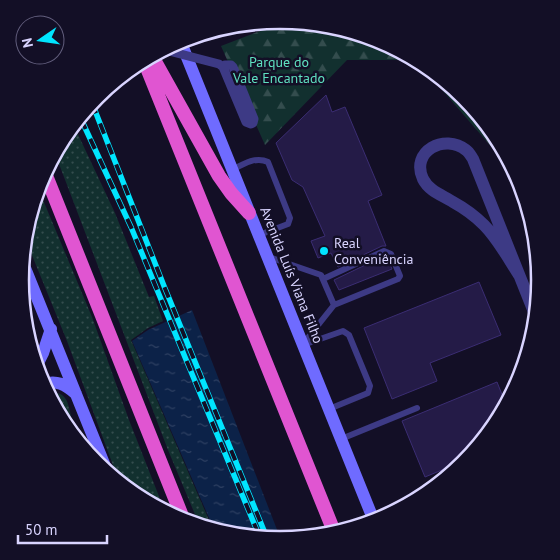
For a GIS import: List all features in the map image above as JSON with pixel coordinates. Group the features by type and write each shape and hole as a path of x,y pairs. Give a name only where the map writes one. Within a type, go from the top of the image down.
{"highway":[{"path":"155,62 219,176 249,213"},
{"path":"147,66 332,526"},
{"path":"49,182 180,510"}],"main road":[{"name":"Avenida Luís Viana Filho","path":"183,48 371,514"},
{"path":"29,277 102,458"},
{"path":"41,357 51,329"},
{"path":"51,383 59,382 77,396"}],"street":[{"path":"174,53 223,67 246,122 251,124 254,119 233,67 225,65"},
{"path":"519,275 473,159 467,150 447,143 436,145 427,150 422,158 420,168 422,177 428,186 470,213 485,226 498,242 519,275 531,292"}],"lane":[{"path":"232,170 252,161 262,159 268,162 290,218 288,224 258,235"},
{"path":"303,345 334,305 400,276 391,254 384,251 323,279"},
{"path":"267,256 318,273 323,279 334,305"},
{"path":"303,345 343,331 349,335 353,343 370,390 368,394 329,409"},
{"path":"340,439 417,408"}],"green space":[{"name":"Parque do Vale Encantado","path":"265,29 296,29 345,37 402,60 347,60 265,145 221,46"},
{"path":"437,84 469,114 499,155"},
{"path":"77,132 115,213 149,297 154,296 163,321 148,328 131,340 210,521 196,517 168,450 58,162"},
{"path":"42,198 92,317 161,501 140,489 114,469 67,341 30,252 37,215"},
{"path":"56,393 65,397 72,422"}],"water":[{"path":"192,310 278,531 247,529 211,522 132,341 148,330"}],"building":[{"path":"326,95 332,112 345,107 382,195 368,201 386,246 382,246 338,267 331,253 318,258 311,241 325,236 303,187 292,180 276,143"},
{"path":"384,256 387,258 392,269 339,290 334,280"},
{"path":"479,282 501,335 430,363 437,381 392,399 364,328"},
{"path":"497,382 503,396 489,420 458,458 447,468 425,477 402,421"}],"railway":[{"path":"95,110 264,531"},
{"path":"83,124 131,227 257,530"}],"place":[{"name":"Real Conveniência","path":"324,251"}]}
